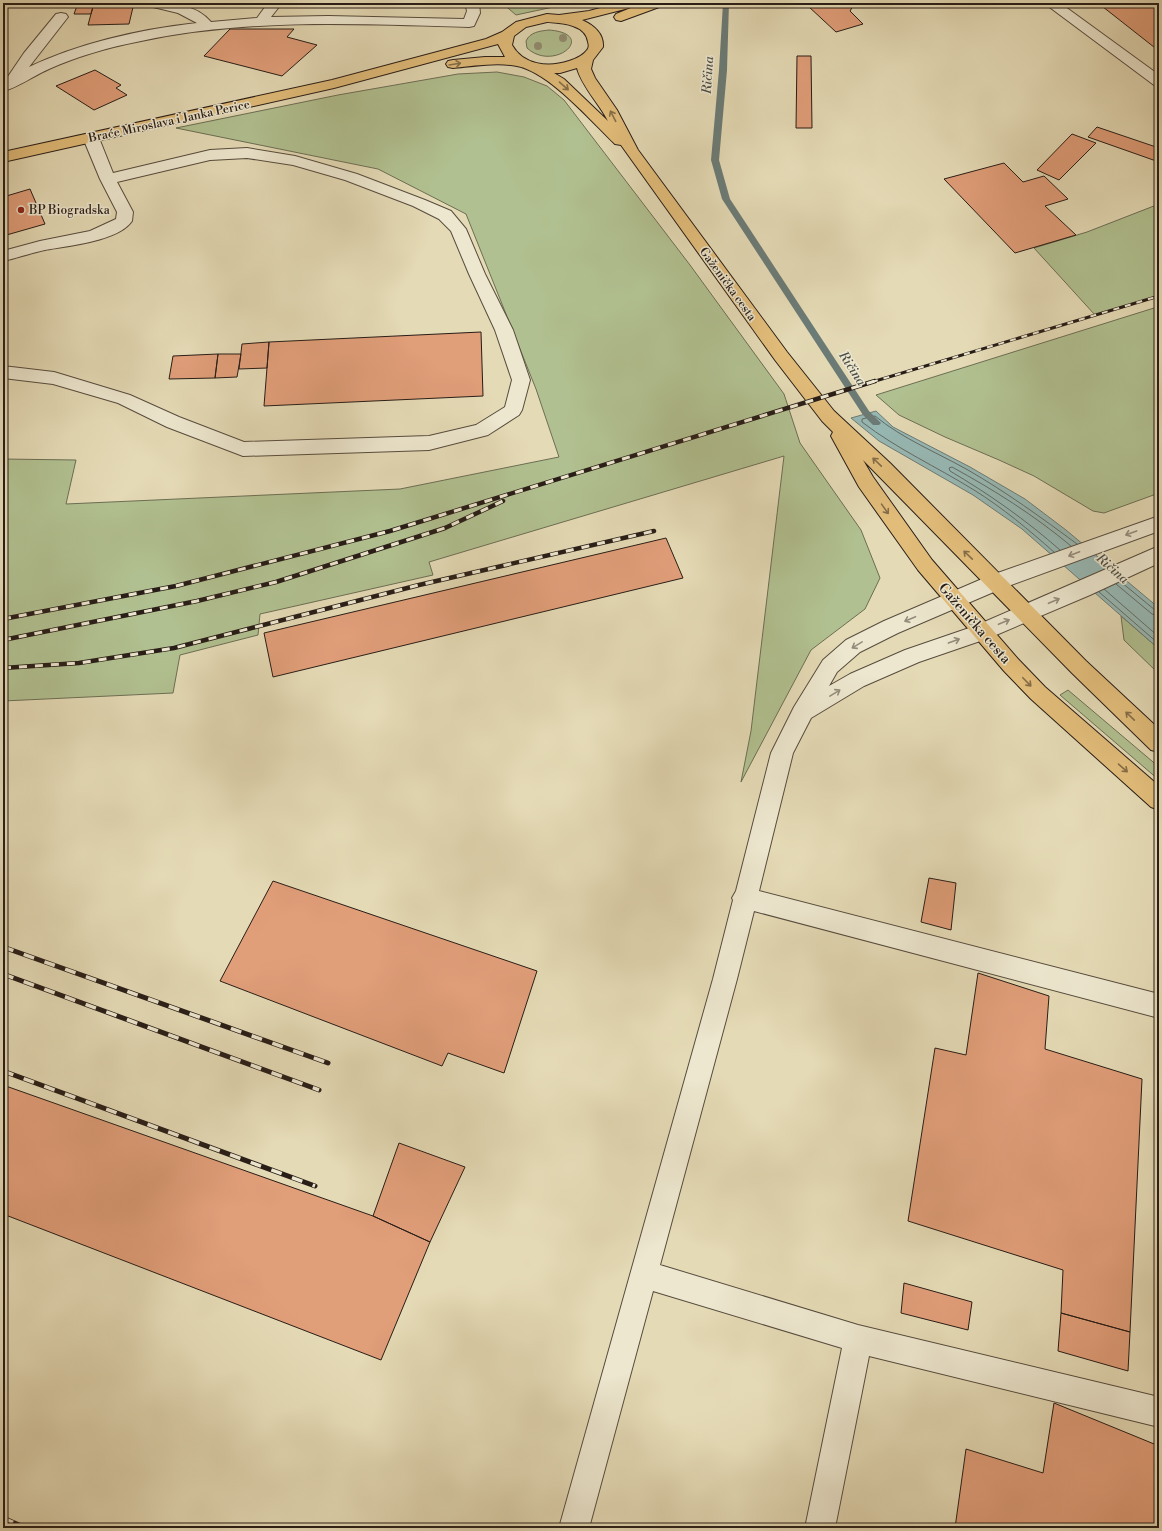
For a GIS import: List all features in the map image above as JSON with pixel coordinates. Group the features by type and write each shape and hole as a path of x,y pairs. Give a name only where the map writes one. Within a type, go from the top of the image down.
{"main road":[{"path":"560,19 590,15 634,3"},
{"path":"596,39 591,32 572,21 547,18 522,23 507,35 504,42 505,49 510,56 524,64 545,69 575,65 593,53 596,46 596,39 600,30 622,17 657,3"},
{"name":"Braće Miroslava i Janka Perice","path":"3,157 334,84 475,47 507,35"},
{"name":"Gaženička cesta","path":"586,59 584,69 588,78 610,110 631,151 781,356 828,416 996,582 1079,667 1159,743"},
{"name":"Braće Miroslava i Janka Perice","path":"334,84 465,63 502,60 524,64"},
{"name":"Gaženička cesta","path":"524,64 549,75 559,82 631,151"},
{"name":"Gaženička cesta","path":"828,416 866,482 925,565 1010,665 1038,693 1159,800"}],"street":[{"path":"154,3 194,14 202,19 207,26"},
{"path":"260,23 274,3"},
{"path":"8,84 42,66 74,54 110,44 173,31 207,26 351,20 469,23 473,16 474,8 472,3"},
{"path":"1051,3 1159,82"},
{"path":"8,84 28,56 60,17"},
{"path":"3,256 98,234 114,229 124,221 125,212 108,179 91,138"},
{"path":"3,372 54,378 124,400 173,422 243,449 429,443 482,430 514,410 521,380 504,330 477,274 458,229 445,215 419,203 351,177 295,161 247,153 210,155 108,179"},
{"path":"574,1528 725,979 744,898 782,753 802,713 830,666 853,646 891,626 996,582 1045,566 1159,523"},
{"path":"802,713 857,680 912,656 982,632 1083,589 1159,554"},
{"path":"744,898 1159,1006"},
{"path":"644,1274 858,1339 1159,1412"},
{"path":"820,1528 858,1339"}],"green space":[{"path":"502,3 572,3 516,15"},
{"path":"549,30 564,33 570,38 571,44 567,50 559,54 549,56 538,55 527,48 526,41 530,36"},
{"path":"497,72 524,77 547,86 564,100 690,265 784,394 800,443 861,530 880,578 865,609 811,650 741,782 751,731 784,456 429,562 433,575 260,614 258,635 180,655 173,693 3,701 3,459 76,460 66,504 400,489 559,457 536,389 466,214 378,169 176,128 338,95 458,74"},
{"path":"1159,204 1159,296 1095,315 1034,248 1087,232"},
{"path":"1154,308 1159,313 1159,493 1104,513 1093,511 1034,476 899,415 876,395"},
{"path":"1121,616 1159,649 1159,674 1124,640"},
{"path":"1068,690 1159,767 1159,780 1060,695"}],"water":[{"path":"876,411 893,427 970,467 1025,499 1066,530 1159,608 1159,649 1022,529 973,495 879,441 851,418"}],"building":[{"path":"78,3 94,3 91,14 74,14"},
{"path":"94,3 134,3 129,24 88,25"},
{"path":"809,3 864,3 853,6 850,11 863,24 836,32 808,6"},
{"path":"1098,3 1159,3 1159,51"},
{"path":"230,29 294,29 287,37 317,45 282,76 204,56"},
{"path":"797,56 811,56 812,128 796,128"},
{"path":"95,70 121,85 116,88 127,95 94,110 56,86"},
{"path":"1097,127 1159,148 1159,162 1088,137"},
{"path":"1072,134 1096,143 1059,180 1037,170"},
{"path":"1004,163 1023,182 1044,176 1068,199 1045,206 1076,235 1015,253 944,179"},
{"name":"BP Biogradska","path":"30,189 45,224 3,236 3,197"},
{"path":"481,332 483,396 264,406 269,342"},
{"path":"269,342 267,368 239,369 242,344"},
{"path":"218,354 215,378 169,379 173,356"},
{"path":"218,354 241,354 237,377 215,378"},
{"path":"666,538 683,578 273,677 264,633"},
{"path":"929,878 956,883 951,930 921,922"},
{"path":"273,881 537,971 504,1073 448,1053 442,1066 220,981"},
{"path":"978,973 1049,996 1045,1049 1142,1079 1130,1332 1061,1313 1063,1270 908,1221 935,1048 966,1055"},
{"path":"3,1085 373,1216 430,1242 381,1360 3,1214"},
{"path":"399,1143 465,1167 430,1242 373,1216"},
{"path":"904,1283 972,1302 968,1330 901,1313"},
{"path":"1061,1313 1130,1332 1128,1371 1058,1351"},
{"path":"1054,1403 1159,1446 1159,1528 955,1528 966,1449 1043,1473"}],"waterway":[{"name":"Ričina","path":"726,3 723,70 715,160 726,199 866,413 876,423"}],"railway":[{"path":"872,382 1159,296"},
{"path":"3,619 176,586 390,531 875,381"},
{"path":"3,640 197,601 276,582 445,528 503,501"},
{"path":"3,668 79,663 174,648 419,585 654,531"},
{"path":"3,947 328,1063"},
{"path":"3,974 319,1090"},
{"path":"3,1071 315,1186"},
{"path":"3,1518 26,1528"}],"place":[{"name":"BP Biogradska","path":"21,210"}]}
